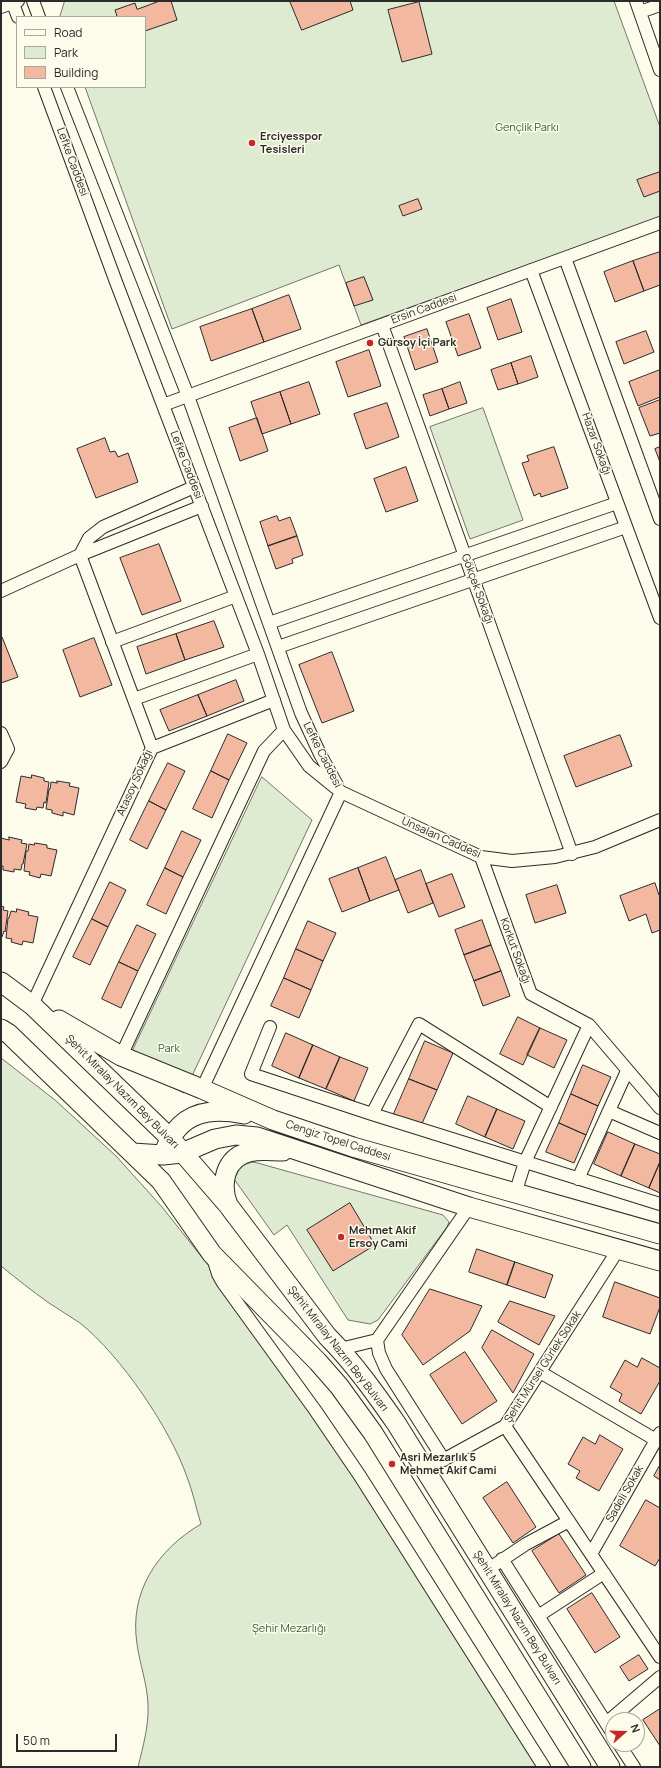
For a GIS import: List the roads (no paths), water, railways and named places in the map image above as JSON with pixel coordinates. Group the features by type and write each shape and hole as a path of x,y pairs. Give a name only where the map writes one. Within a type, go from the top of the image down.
{"main road":[{"name":"Şehit Miralay Nazım Bey Bulvarı","path":"1,982 32,1005 170,1138 228,1206 327,1336 340,1349 382,1404 425,1470 610,1767"},
{"name":"Cengiz Topel Caddesi","path":"32,1005 120,1056 273,1120 353,1147 660,1234"},
{"name":"Şehit Miralay Nazım Bey Bulvarı","path":"1,1029 161,1181 212,1254 318,1362 357,1410 381,1445 581,1767"},
{"path":"161,1181 163,1156 170,1138 176,1129 186,1120 205,1112 226,1110 273,1120"},
{"name":"Cengiz Topel Caddesi","path":"133,1153 163,1156 182,1153 215,1139 236,1135 257,1137 469,1208 660,1262"},
{"path":"228,1206 224,1195 223,1183 226,1172 231,1163 239,1156 249,1152 295,1150"}],"street":[{"path":"33,1 39,16"},
{"path":"1,7 14,2 18,16"},
{"path":"660,5 638,7 660,70"},
{"name":"Lefke Caddesi","path":"44,88 258,654 284,730 309,766 341,792"},
{"name":"Lefke Caddesi","path":"67,88 188,396 301,713 320,754 341,792"},
{"name":"Ersin Caddesi","path":"163,405 660,223"},
{"path":"566,258 660,519"},
{"name":"Hazar Sokağı","path":"531,270 660,618"},
{"name":"Gökçek Sokağı","path":"382,325 572,854"},
{"path":"80,555 89,538 103,527 194,487"},
{"path":"269,623 617,503"},
{"path":"1,592 80,555 202,506"},
{"path":"278,647 626,527"},
{"name":"Atasoy Sokağı","path":"32,1005 152,748 80,555"},
{"path":"112,642 236,596"},
{"path":"134,699 258,654"},
{"path":"152,748 274,700"},
{"path":"120,1056 264,751 284,730"},
{"path":"1,734 8,749 1,762"},
{"path":"202,1089 341,792"},
{"name":"Ünsalan Caddesi","path":"341,792 481,857 512,861 534,860 572,854 595,847 660,820"},
{"name":"Korkut Sokağı","path":"481,857 531,994 589,1026 660,1108"},
{"path":"372,1114 419,1024 551,1107"},
{"path":"515,1194 525,1162 589,1026"},
{"path":"270,1028 251,1074 372,1114 660,1204"},
{"path":"578,1179 627,1071"},
{"path":"609,1111 660,1133"},
{"path":"340,1349 377,1340 469,1208"},
{"name":"Şehit Mürsel Gürlek Sokak","path":"425,1470 505,1426 618,1250"},
{"path":"212,1254 218,1274 223,1283 315,1410 356,1470 544,1767"},
{"path":"377,1340 379,1353 386,1369 444,1460"},
{"path":"540,1372 658,1437"},
{"path":"505,1426 660,1657"},
{"name":"Sadeli Sokak","path":"591,1554 658,1437"},
{"path":"486,1570 526,1544 569,1521"},
{"path":"502,1559 605,1720"},
{"path":"538,1616 604,1573"},
{"path":"618,1712 660,1677"},
{"path":"624,1752 634,1767"}],"place":[{"name":"Erciyesspor Tesisleri","path":"252,143"},
{"name":"Gürsoy İçi Park","path":"370,343"},
{"name":"Mehmet Akif Ersoy Cami","path":"341,1237"},
{"name":"Asri Mezarlık 5 Mehmet Akif Cami","path":"392,1464"}],"park label":[{"name":"Gençlik Parkı","path":"527,128"},
{"name":"Park","path":"169,1049"},
{"name":"Şehir Mezarlığı","path":"289,1629"}]}
